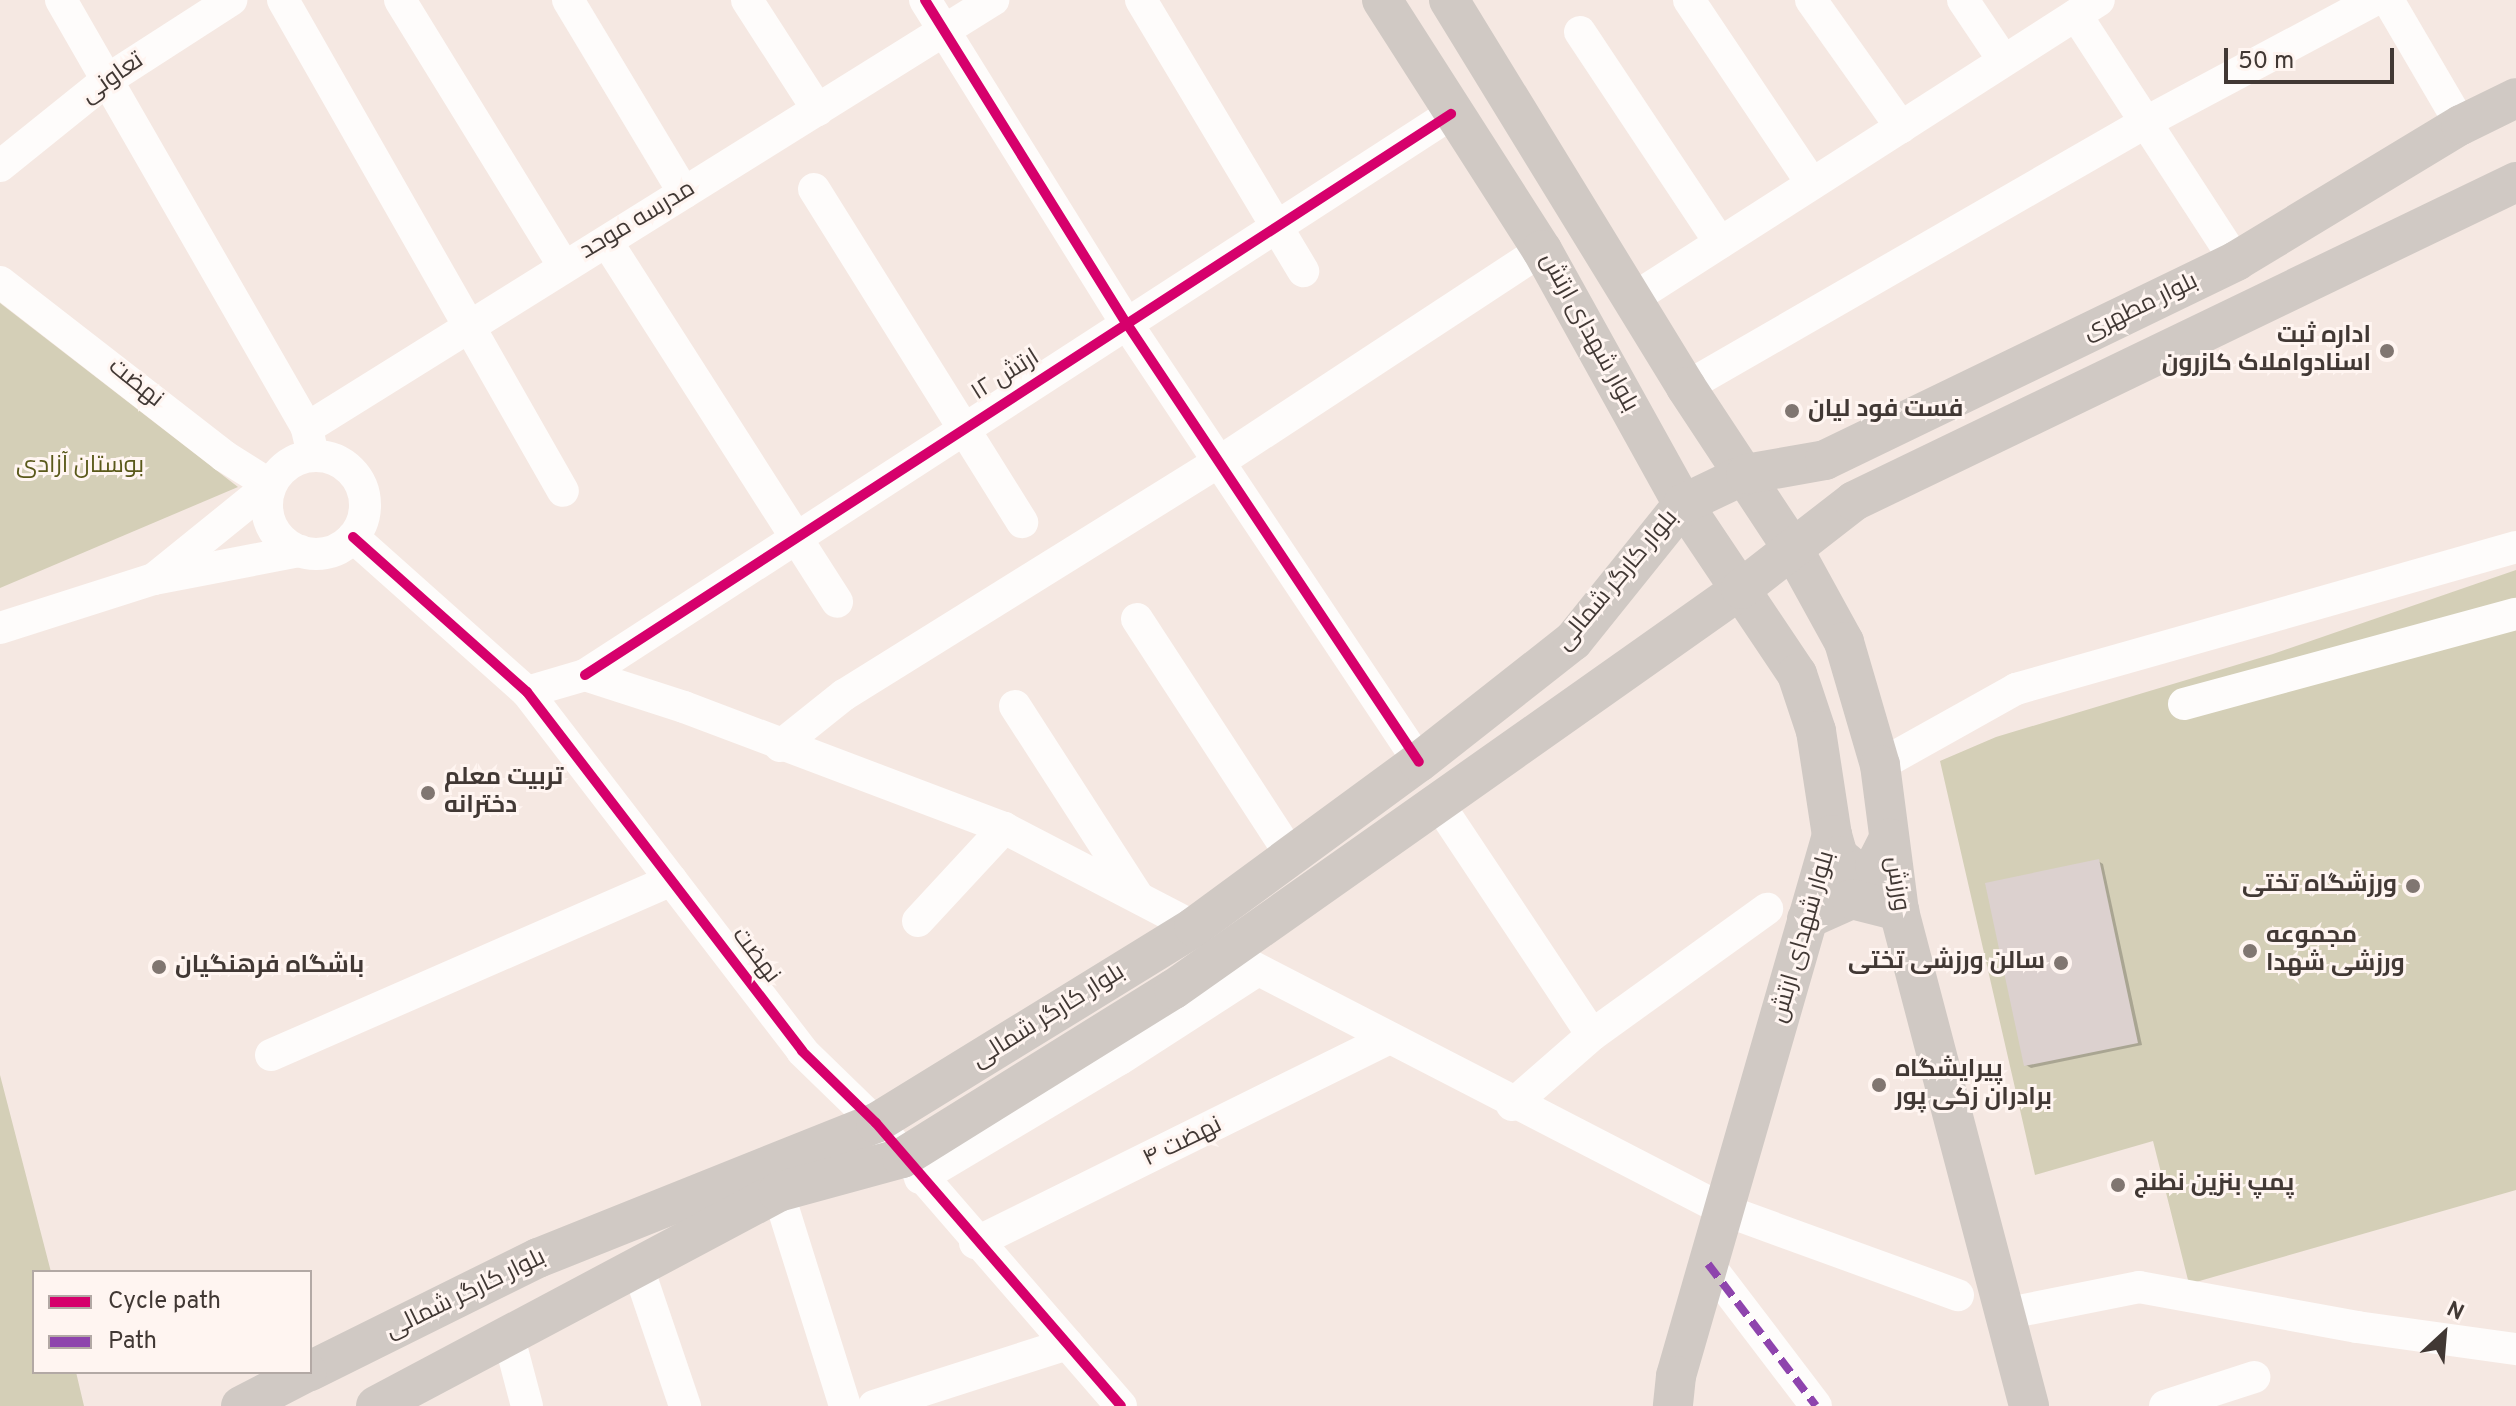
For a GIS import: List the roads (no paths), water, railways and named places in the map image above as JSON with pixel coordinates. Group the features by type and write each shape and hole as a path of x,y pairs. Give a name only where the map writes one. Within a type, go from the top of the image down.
{"main road":[{"name":"بلوار شهدای ارتش","path":"1382,0 1451,114 1542,250 1683,504 1797,674 1816,731 1832,835 1708,1264 1673,1406"},
{"path":"1449,0 1686,387 1746,474"},
{"name":"بلوار مطهری","path":"1683,504 1746,474 1825,460 2236,261 2461,125 2516,98"},
{"name":"بلوار مطهری","path":"1741,589 1794,551 1854,501 1888,483 2516,182"},
{"name":"ورزش","path":"1746,474 1794,551 1844,642 1880,765 1899,911 2029,1406"},
{"name":"بلوار کارگر شمالی","path":"312,1370 538,1258 876,1123 1194,927 1419,762 1573,641 1683,504"},
{"name":"بلوار کارگر شمالی","path":"376,1406 509,1338 637,1265 778,1192 911,1168 1242,961 1438,803 1741,589"},
{"path":"1832,835 1838,856 1856,871 1875,866 1889,838"},
{"path":"1807,919 1852,899 1899,911"},
{"name":"بلوار کارگر شمالی","path":"241,1406 303,1374"}],"street":[{"path":"0,628 154,579 300,551 338,549 353,537 364,506 354,473 310,442 61,0"},
{"name":"تعاونی","path":"0,166 107,80 231,0"},
{"path":"283,0 466,328 563,491"},
{"path":"400,0 563,265"},
{"path":"568,0 684,193"},
{"path":"747,0 818,110"},
{"path":"925,0 1127,324 1419,762"},
{"name":"مدرسه موحد","path":"310,442 466,328 563,265 607,242 993,0"},
{"path":"1141,0 1275,230 1303,271"},
{"path":"1689,0 1812,184"},
{"path":"1811,0 1901,127"},
{"path":"1963,0 2004,61"},
{"path":"1686,387 2148,121 2375,0"},
{"path":"2388,0 2461,125"},
{"path":"1634,298 2088,7 2148,121 2236,261"},
{"path":"1580,32 1720,243"},
{"name":"ارتش ۱۲","path":"527,692 585,675 962,427 1275,230 1451,114"},
{"path":"814,189 1022,522"},
{"path":"607,242 837,602"},
{"path":"780,746 844,695 1219,462 1542,250"},
{"name":"نهضت","path":"0,282 224,456 270,485"},
{"path":"154,579 270,485 310,442"},
{"path":"270,485 266,500 273,529 300,551"},
{"name":"نهضت","path":"353,537 527,692 802,1051 876,1123 975,1243 1121,1406"},
{"path":"1880,765 2016,689 2516,547"},
{"path":"2184,704 2516,614"},
{"path":"1137,619 1292,857"},
{"path":"585,675 684,707 780,746 1004,828 1194,927"},
{"path":"1015,706 1140,899"},
{"path":"1438,803 1592,1035"},
{"path":"918,921 1004,828"},
{"path":"271,1055 671,880"},
{"path":"1512,1105 1592,1035 1767,909"},
{"path":"1242,961 1512,1105 1724,1210 1958,1295"},
{"name":"نهضت ۴","path":"975,1243 1388,1039"},
{"path":"778,1192 845,1406"},
{"path":"1708,1264 1816,1406"},
{"path":"637,1265 685,1406"},
{"path":"2004,1314 2139,1287 2357,1327 2516,1349"},
{"path":"509,1338 527,1406"},
{"path":"874,1406 1067,1344"},
{"path":"2165,1406 2254,1377"}],"place":[{"name":"اداره ثبت اسنادواملاک کازرون","path":"2387,351"},
{"name":"فست فود لیان","path":"1792,411"},
{"name":"تربیت معلم دخترانه","path":"428,793"},
{"name":"ورزشگاه تختی","path":"2413,886"},
{"name":"مجموعه ورزشی شهدا","path":"2250,951"},
{"name":"سالن ورزشی تختی","path":"2061,963"},
{"name":"باشگاه فرهنگیان","path":"159,967"},
{"name":"پیرایشگاه برادران زکی پور","path":"1879,1085"},
{"name":"پمپ بنزین نطنج","path":"2118,1185"}],"park label":[{"name":"بوستان آزادی","path":"80,467"}]}
